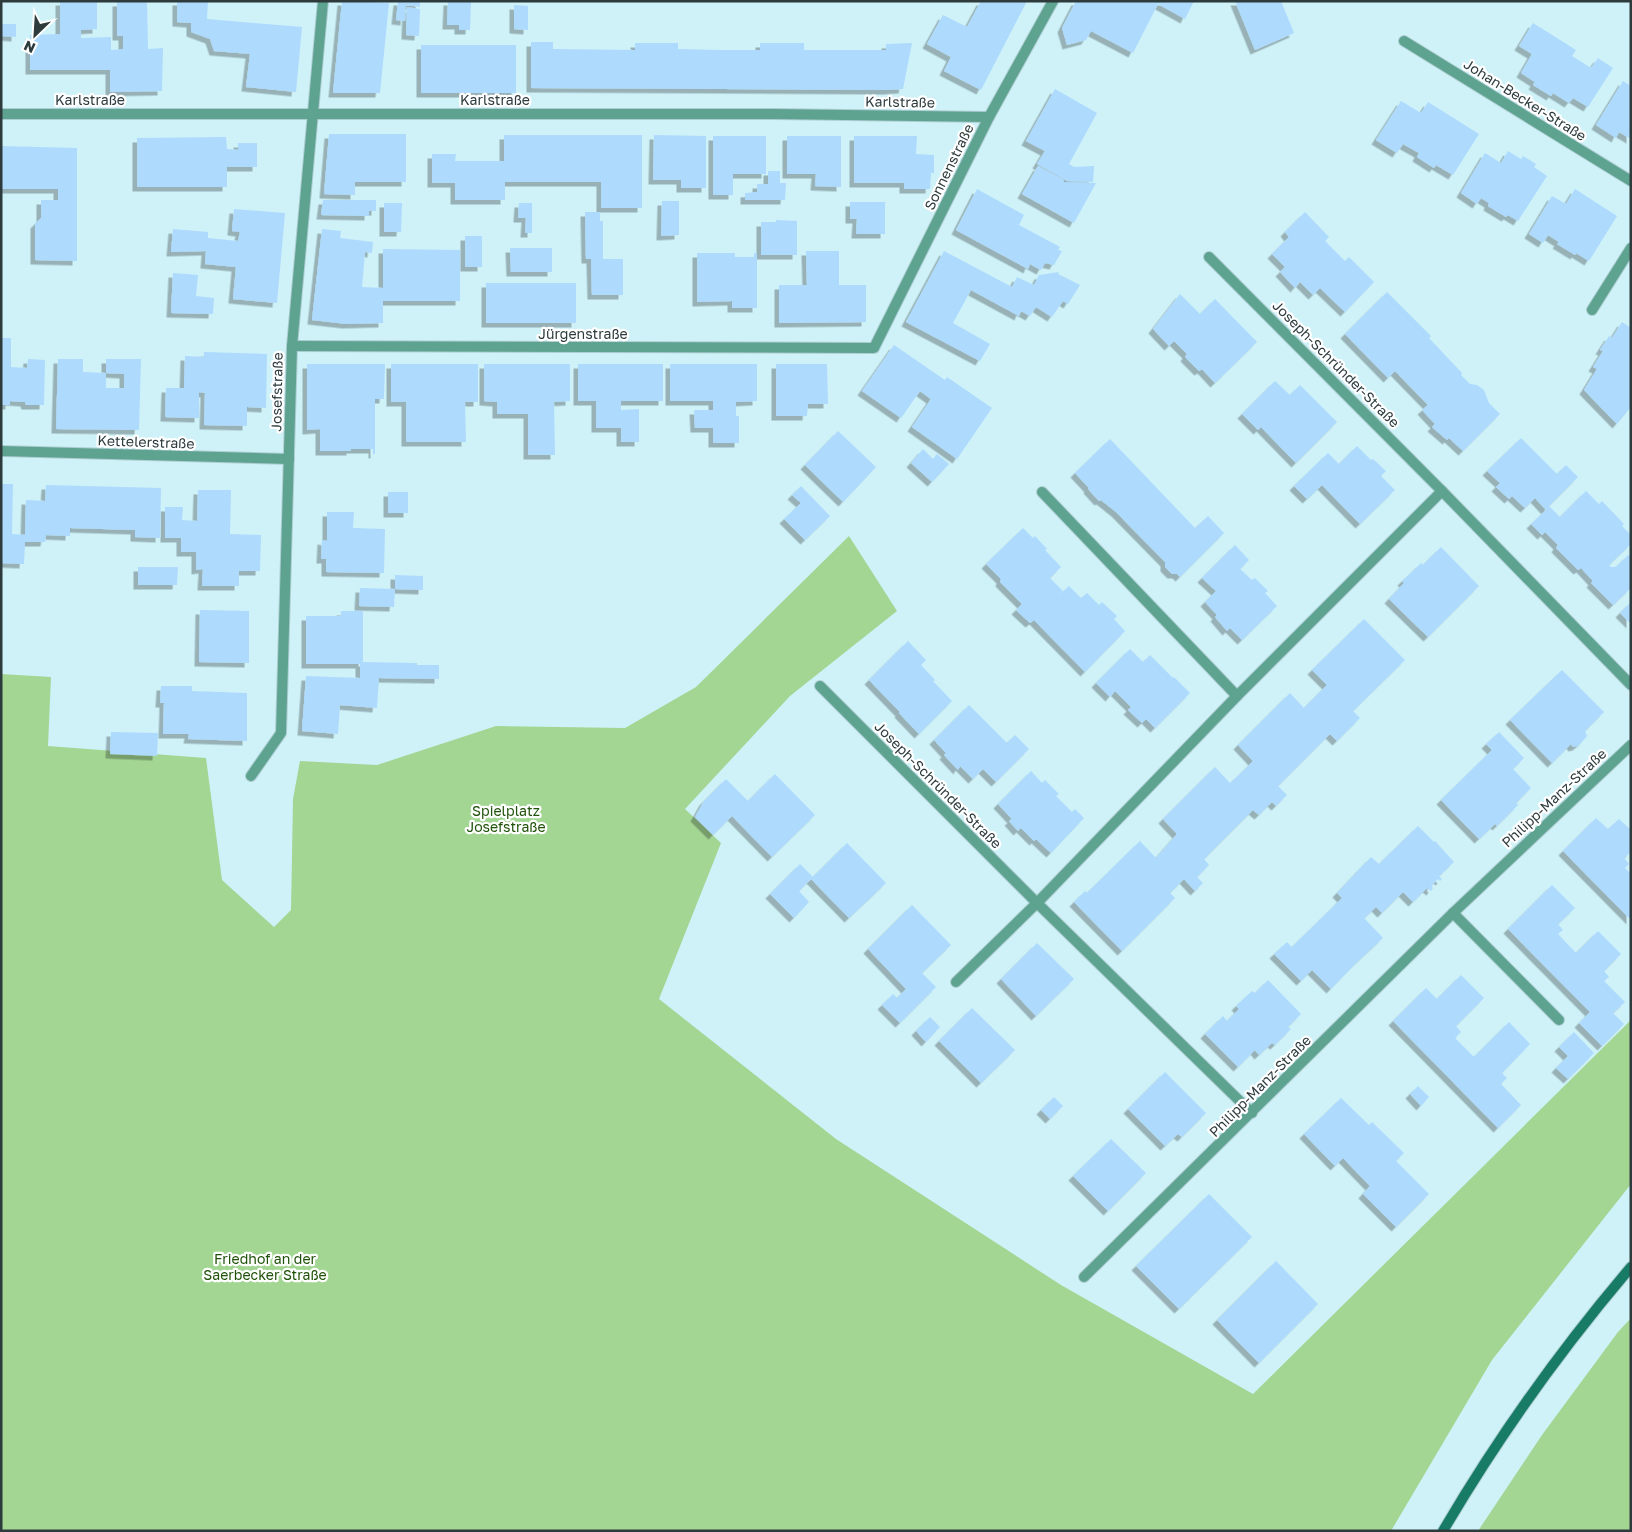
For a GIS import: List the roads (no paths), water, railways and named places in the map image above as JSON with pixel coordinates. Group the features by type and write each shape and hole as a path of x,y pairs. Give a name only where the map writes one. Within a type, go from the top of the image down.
{"main road":[{"path":"1443,1531 1515,1420 1576,1336 1631,1268"}],"street":[{"name":"Josefstraße","path":"251,776 281,733 292,346 323,1"},
{"name":"Sonnenstraße","path":"874,348 989,117 1053,1"},
{"name":"Johan-Becker-Straße","path":"1404,41 1631,182"},
{"name":"Karlstraße","path":"1,114 774,114 989,117"},
{"path":"1592,310 1631,248"},
{"name":"Joseph-Schründer-Straße","path":"1210,257 1631,685"},
{"name":"Jürgenstraße","path":"292,346 874,348"},
{"name":"Kettelerstraße","path":"1,451 289,459"},
{"path":"956,982 1037,903 1237,696 1442,491"},
{"path":"1042,492 1237,696"},
{"name":"Joseph-Schründer-Straße","path":"820,686 1037,903 1252,1113"},
{"name":"Philipp-Manz-Straße","path":"1084,1277 1453,913 1631,745"},
{"path":"1453,913 1559,1020"}],"park label":[{"name":"Spielplatz Josefstraße","path":"506,820"},
{"name":"Friedhof an der Saerbecker Straße","path":"265,1268"}]}
